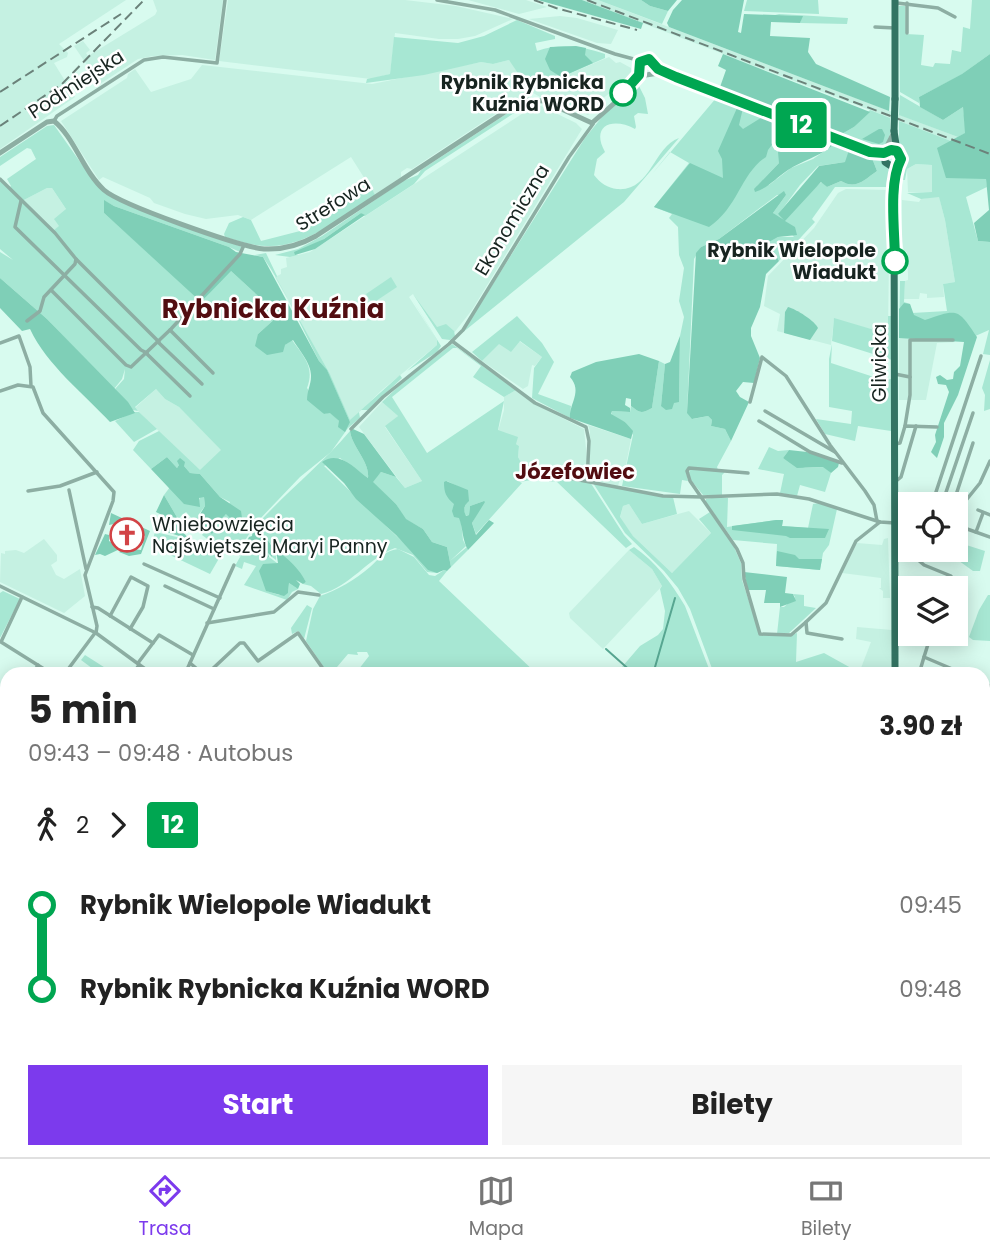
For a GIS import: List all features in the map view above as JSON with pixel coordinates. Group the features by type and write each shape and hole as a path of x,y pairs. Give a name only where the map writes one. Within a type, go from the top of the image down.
{"main road":[{"path":"894,165 889,153 894,131 895,2"},
{"name":"Gliwicka","path":"889,153 901,159 894,165 895,667"}],"street":[{"name":"Podmiejska","path":"0,153 47,122 54,121 57,116 144,60 163,57 217,63 225,0"},
{"path":"437,0 495,10 622,57 644,69 676,77 870,152 889,153"},
{"path":"895,2 939,8 955,18"},
{"path":"907,4 908,33"},
{"path":"875,27 895,28"},
{"path":"644,69 650,59 656,66 676,77"},
{"name":"Ekonomiczna","path":"351,429 394,387 459,334 586,132 644,69 656,66"},
{"name":"Strefowa","path":"54,121 95,180 114,197 244,245 277,249 311,239 523,100 546,101 582,119"},
{"path":"582,119 594,122"},
{"path":"582,119 586,132"},
{"path":"862,149 887,148 894,131"},
{"path":"0,178 55,233 76,259 202,384"},
{"path":"21,201 15,227 190,396"},
{"path":"51,290 129,367 134,366 240,254 244,245"},
{"path":"27,321 40,311 44,298 76,259"},
{"path":"170,330 213,373"},
{"path":"0,343 19,336 30,367 31,386"},
{"path":"895,444 900,443 905,426 910,377 910,340 953,340"},
{"path":"452,341 535,403 586,427 589,441 587,481"},
{"path":"936,492 981,356"},
{"path":"750,402 762,357 786,376 874,505 878,522"},
{"path":"895,374 910,377"},
{"path":"0,391 18,385 31,386 36,391 42,412 114,492 114,499 86,569"},
{"path":"765,411 836,453"},
{"path":"946,492 973,413"},
{"path":"759,421 810,452 844,464"},
{"path":"905,426 937,427"},
{"path":"895,482 901,477 916,426"},
{"path":"957,492 973,443"},
{"path":"968,497 980,483 990,461"},
{"path":"748,473 690,468 687,471 689,479 737,549 743,563 744,579 760,634 791,635 806,622 825,603 856,541 878,522"},
{"path":"28,491 61,486 97,472"},
{"path":"548,478 569,478 658,495 788,495 878,522 898,523"},
{"path":"69,490 86,569 85,582 97,626 95,633 70,667"},
{"path":"978,510 990,515"},
{"path":"976,532 983,513"},
{"path":"968,528 990,537"},
{"path":"895,544 902,546 924,565 951,576"},
{"path":"144,564 220,598"},
{"path":"189,667 234,565"},
{"path":"110,616 131,577 148,586 142,607 130,628"},
{"path":"0,586 95,633 143,667"},
{"path":"165,586 214,609"},
{"path":"207,623 274,612 298,592 319,595"},
{"path":"22,597 1,642 41,667"},
{"path":"92,607 153,643"},
{"path":"806,622 807,633 842,639"},
{"path":"213,667 240,643 244,643 258,661 298,633 322,667"},
{"path":"137,667 159,635 193,655"},
{"path":"921,667 927,646"},
{"path":"924,657 943,667"},
{"path":"190,663 195,667"}],"shaded area":[{"path":"0,0 126,0 59,44 68,53 67,57 54,63 75,97 0,149"},
{"path":"153,0 223,0 215,60 182,55 138,59 100,84 74,46 83,41 90,50 86,53 88,56 155,15 157,11"},
{"path":"228,0 405,0 456,6 513,19 475,36 458,39 395,33 390,74 371,79 219,61"},
{"path":"468,0 526,0 547,7 519,14"},
{"path":"582,0 598,0 958,137 956,143"},
{"path":"598,0 641,0 650,6 668,11 662,24"},
{"path":"747,0 818,0 819,14 744,11"},
{"path":"972,0 990,0 990,54 961,75 919,97 919,103 900,92 899,6 905,6 906,34 924,35 921,65 933,67 935,63 950,64 952,50 961,52 963,27 970,29"},
{"path":"779,14 848,18 847,24 800,23 802,16 775,15"},
{"path":"560,16 618,30 611,44 597,43 529,19"},
{"path":"517,20 555,36 555,39 535,43 537,51 571,46 605,54 605,58 530,91 509,60 493,64 481,62 424,75 366,83 367,79 390,74 394,37 458,43 484,36"},
{"path":"609,57 616,63 620,62 631,68 634,75 602,99 588,115 530,91 412,169 407,168 401,172 401,177 375,195 351,157 251,220 238,215 206,219 185,214 154,203 150,198 103,177 99,180 61,121 127,78 135,69 151,92 191,79 202,65 372,84 481,62 493,64 509,60 538,87"},
{"path":"639,86 648,114 638,113 634,116 635,129 627,125 612,124 602,130 601,143 605,152 597,159 594,175 610,188 628,188 645,177 663,150 679,138 624,202 462,333 585,138 606,112"},
{"path":"900,95 943,120 963,107 966,133 958,137 899,115"},
{"path":"717,97 775,120 777,138 784,145 779,163 757,186 769,185 791,168 813,159 832,146 834,141 880,159 890,171 890,187 835,187 812,219 815,222 779,261 768,242 778,237 794,237 773,213 786,195 777,195 719,239 701,247 694,259 687,412 693,419 708,416 712,420 711,426 725,429 731,441 717,467 718,470 689,467 686,471 688,481 682,480 680,494 622,486 633,435 625,422 611,416 612,411 630,412 631,406 641,412 652,408 659,361 665,364 661,406 679,401 680,336 684,317 679,301 684,268 679,255 678,227 669,218 672,214 654,207 689,163 670,152","holes":["872,158 877,171 856,184 841,181 827,187 822,182 778,215 818,166"]},
{"path":"523,103 528,104 425,171 414,184 365,216 361,213 324,239 295,254 298,255 275,255 298,249 322,236 403,181 418,175 421,170"},
{"path":"534,106 541,106 576,123 582,129 472,310 450,338 442,337 413,294 409,297 437,340 437,345 382,390 350,421 330,374 275,277 281,274 281,269 287,267 286,258 310,252"},
{"path":"870,110 890,118 890,134 886,145 877,146 840,135 854,127"},
{"path":"899,121 956,143 986,179 987,187 966,197 978,241 990,242 990,355 983,354 989,330 964,341 899,338 900,281 905,281 904,302 910,304 912,313 947,311 943,284 955,282 939,197 921,199 907,193 932,192 932,165 916,164 907,169 905,180 899,180 899,168 905,159 899,147"},
{"path":"54,125 95,183 110,196 242,247 240,252 105,201 104,213 195,295 198,298 196,303 207,314 213,307 206,311 199,300 202,301 230,270 268,305 269,316 278,316 258,334 285,345 292,340 309,368 307,388 324,414 330,412 339,421 350,422 327,371 319,361 289,300 330,374 350,420 359,412 360,418 348,428 331,452 300,477 257,522 242,545 226,547 211,541 202,535 204,532 186,512 178,519 164,495 170,487 198,503 200,497 204,497 205,506 199,514 213,523 215,519 226,514 230,502 220,497 200,474 190,473 184,466 179,465 177,468 167,457 151,469 133,450 139,441 159,431 200,470 221,450 179,407 165,399 156,389 135,407 138,411 133,410 115,389 124,379 125,369 122,379 114,389 47,319 0,278 0,252 13,260 0,249 0,181 21,201 7,179 36,159 31,149 27,148 0,166 0,157 47,126","holes":["52,188 66,209 54,219 59,226 54,230 22,201"]},
{"path":"916,164 932,165 932,192 908,192 907,169"},
{"path":"371,187 375,195 324,229 297,241 262,246 225,237 224,234 229,223 243,217 251,220 261,241 300,231"},
{"path":"52,188 66,209 60,226 54,230 22,201"},
{"path":"846,189 890,190 888,334 834,319 831,345 777,331 780,314 764,306 768,276 814,228 838,193"},
{"path":"939,196 955,282 943,284 944,297 927,298 927,294 920,293 919,299 904,299 908,274 907,252 904,251 902,242 902,200 919,202 921,199"},
{"path":"266,253 276,278 263,257 255,255"},
{"path":"391,277 397,287 376,301 370,300 366,294"},
{"path":"413,294 437,327 446,324 454,331 455,336 450,340 442,339"},
{"path":"410,296 441,346 437,352 407,371 437,345 437,340"},
{"path":"517,316 542,343 554,362 538,394 571,406 570,418 532,398 534,368 542,357 520,341 511,352 499,344 482,361 472,352"},
{"path":"888,316 891,316 892,360 832,341 834,318 888,334"},
{"path":"899,338 955,340 937,343 926,400 899,400"},
{"path":"519,341 542,357 535,366 532,365 528,386 523,389 482,361 499,343"},
{"path":"452,344 516,390 504,397 473,377 481,366 457,348 453,348 392,397 427,453 504,401 498,430 518,437 518,457 536,479 520,482 522,483 476,534 472,523 484,501 470,506 469,515 465,516 466,503 461,488 447,481 461,521 466,546 450,561 467,547 468,550 451,567 447,547 432,542 423,529 405,519 396,504 372,482 381,472 396,477 405,488 422,481 385,426 398,416 382,402"},
{"path":"832,344 831,363 883,380 892,379 891,431 858,426 855,441 825,434 816,419 851,424 852,411 829,407 829,359"},
{"path":"990,360 990,409 984,411 985,395 982,388"},
{"path":"400,375 402,378 368,410 361,410"},
{"path":"156,389 165,399 179,407 222,450 200,471 135,408"},
{"path":"516,390 538,406 584,429 587,459 585,479 553,475 536,479 526,463 522,464 518,457 519,446 498,431 504,410 504,397"},
{"path":"382,402 398,416 385,427 422,481 405,488 359,427"},
{"path":"139,412 157,429 134,442 115,421"},
{"path":"588,425 631,439 625,470 618,486 587,479 590,431"},
{"path":"350,431 366,466 368,478 340,458 324,466 413,552 439,572 427,572 413,555 395,548 376,558 341,585 321,594 311,586 303,584 306,582 292,567 276,555 276,560 272,557 271,545 255,527"},
{"path":"769,447 778,451 789,450 783,458 805,468 824,467 831,473 825,492 800,485 797,496 780,493 784,474 758,469"},
{"path":"691,469 725,472 722,475 722,495 703,495 690,479"},
{"path":"549,478 590,482 632,544 626,548 556,481 549,482"},
{"path":"593,483 673,497 677,514 642,524 629,504 623,506 620,517 633,536 672,573 711,533 699,519 710,512 734,547 741,563 742,580 760,635 789,636 797,633 796,662 824,653 849,667 711,667 690,609 678,588 625,533"},
{"path":"728,498 727,527 783,520 782,526 808,528 813,504 819,503 837,509 820,570 776,566 777,544 733,540 706,502 706,499"},
{"path":"629,504 642,524 689,511 711,533 672,573 633,536 620,518 623,506"},
{"path":"155,532 225,548 210,574 151,546"},
{"path":"888,538 890,598 883,598 883,591 879,588 881,578 842,573 857,543 882,545 884,539"},
{"path":"44,539 57,555 57,561 51,565 56,575 64,579 80,569 85,596 64,613 0,582 1,553 16,550 24,553"},
{"path":"968,546 985,551 980,571 973,571 961,562 968,562"},
{"path":"634,547 649,559 674,589 685,606 708,667 622,667 640,646 663,629 665,611 660,589 662,586 652,569 629,550"},
{"path":"245,548 264,551 267,558 277,563 260,571 267,591 279,595 288,593 289,583 298,589 292,592 287,600 244,585 256,566 244,562 242,569 235,566"},
{"path":"398,549 414,557 429,575 435,576 447,571 439,581 530,667 360,667 369,656 367,652 357,652 358,655 348,654 337,667 324,667 306,641 313,609 320,596 346,584 385,553"},
{"path":"629,550 652,569 662,586 603,649 570,618 569,613"},
{"path":"3,591 20,599 0,638 0,593"},
{"path":"793,594 804,595 804,606 816,608 789,633 777,634 780,607 784,607 795,597"},
{"path":"988,595 990,641 973,640 969,637"},
{"path":"307,605 312,608 304,639 298,631 292,634 291,628"},
{"path":"857,627 892,630 891,667 861,667 871,642 856,639"},
{"path":"85,655 104,667 90,667 81,660"}],"green space":[{"path":"538,0 582,0 643,23 641,29"},
{"path":"641,0 677,0 668,11 650,6"},
{"path":"682,0 744,0 738,32 741,33 744,14 803,16 800,23 771,22 770,36 810,38 808,52 816,64 890,97 889,111 669,27 667,23 673,10"},
{"path":"550,47 586,48 585,55 593,63 561,77 550,70 545,59"},
{"path":"723,54 870,112 854,127 840,135 722,91 720,87 726,70 718,66"},
{"path":"990,54 990,242 978,241 974,223 989,210 986,179 946,178 937,148 965,133 963,107 943,120 920,107 919,97 962,74"},
{"path":"737,108 743,108 739,125 743,129 764,116 833,142 832,146 755,192 754,189 779,163 778,152 784,145 777,138 727,210 709,227 654,207 690,163 723,178 722,159 718,151"},
{"path":"882,129 885,135 883,142 879,144 862,139"},
{"path":"849,150 872,158 877,171 856,184 841,181 827,187 821,182 785,221 795,227 797,235 778,237 769,242 779,261 766,274 760,307 751,328 751,336 760,358 754,383 743,382 736,391 749,402 731,441 725,429 711,426 712,420 708,416 692,419 687,413 696,253 784,191 786,195 773,213 784,220 778,214 819,166 845,162"},
{"path":"104,200 236,252 263,257 319,361 327,370 350,422 345,432 338,427 339,421 330,413 324,414 307,400 311,372 293,340 285,345 283,352 267,355 255,346 258,334 278,316 269,316 268,305 231,271 201,302 104,213"},
{"path":"361,213 365,215 315,249 295,255 294,252 324,239"},
{"path":"0,278 47,319 128,402 135,413 110,422 77,389 46,355 30,329 22,331 0,308"},
{"path":"904,303 910,304 914,315 925,320 945,314 957,314 966,321 977,337 958,395 944,423 944,437 937,458 931,452 949,392 946,385 938,384 936,377 940,375 947,380 953,379 954,372 960,366 964,342 899,338 899,309"},
{"path":"788,307 805,316 818,328 810,340 784,333 785,312"},
{"path":"680,336 679,402 674,403 672,409 666,410 661,406 665,364 670,362"},
{"path":"639,354 659,361 652,408 639,411 631,406 631,399 626,398 625,405 630,408 630,412 612,411 611,414 625,422 633,431 631,439 570,418 575,393 574,382 570,377 572,372 596,362"},
{"path":"353,429 364,434 396,477 381,472 373,482 396,504 406,519 423,529 432,542 447,547 451,567 447,571 437,573 428,570 322,462 340,459 368,478 366,466 351,437 350,431"},
{"path":"789,450 807,452 839,463 838,467 831,473 823,467 797,468 783,458"},
{"path":"167,457 177,468 180,458 190,473 200,474 220,497 241,511 242,518 234,522 226,514 219,521 215,519 212,534 197,519 205,506 204,497 199,498 200,507 184,504 151,469"},
{"path":"446,481 468,490 469,501 464,510 466,516 469,515 470,506 485,502 472,523 476,535 489,520 494,523 468,550 459,518 454,517 452,511 454,504 445,492"},
{"path":"164,495 178,519 175,523 189,539 157,529 162,515 156,512"},
{"path":"111,513 150,531 141,554 129,556 119,552 125,548 141,550 145,536 123,522 109,525"},
{"path":"783,520 782,526 829,529 825,538 790,538 732,530 732,526"},
{"path":"253,528 270,543 272,557 268,553 267,558 264,551 245,548 239,557 252,536"},
{"path":"105,534 109,535 109,541 122,548 105,556 95,555"},
{"path":"276,550 293,564 306,582 303,584 296,580 300,584 298,589 289,583 288,593 284,596 266,591 259,571 263,564 278,563"},
{"path":"777,551 795,555 799,559 822,559 820,570 776,566"},
{"path":"744,572 787,577 785,593 793,594 796,601 780,607 780,603 764,603 766,590 748,590"}],"waterway":[{"path":"655,667 675,598"},
{"path":"606,649 626,667"}],"railway":[{"path":"0,126 62,84 144,0"},
{"path":"534,0 637,30"},
{"path":"587,0 990,154"},
{"path":"0,92 121,14"}],"bus line":[{"name":"12","path":"623,93 639,75 640,62 649,59 658,69 676,77 870,152 897,151 901,159 896,165 895,182 895,261"}],"place":[{"name":"Rybnik Rybnicka Kuźnia WORD","path":"623,93"},
{"name":"Rybnik Wielopole Wiadukt","path":"895,261"},
{"name":"Wniebowzięcia Najświętszej Maryi Panny","path":"127,535"}],"district":[{"name":"Rybnicka Kuźnia","path":"273,309"},
{"name":"Józefowiec","path":"575,471"}]}
